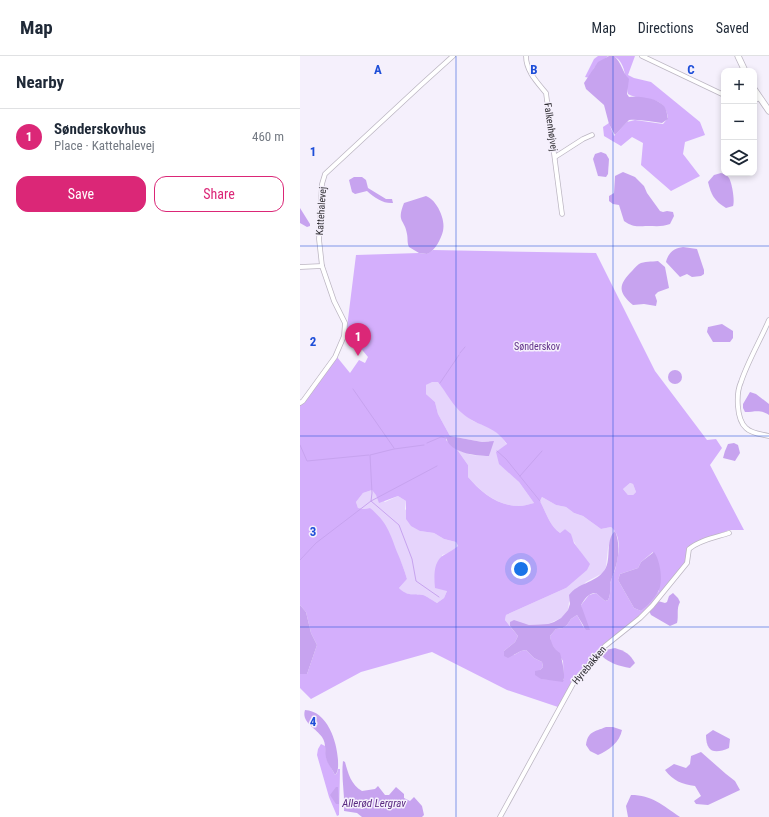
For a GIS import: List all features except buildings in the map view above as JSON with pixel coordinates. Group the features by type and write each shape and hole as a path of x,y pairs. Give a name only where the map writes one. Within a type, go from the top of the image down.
{"street":[{"name":"Kattehalevej","path":"300,403 303,401 335,356 344,336 345,323 334,302 322,266 319,239 322,184 325,174 336,162 453,56"},
{"name":"Falkenhøjvej","path":"526,56 526,63 533,78 546,93 562,214"},
{"path":"642,56 721,94"},
{"path":"738,56 744,68"},
{"path":"757,99 769,112"},
{"name":"Falkenhøjvej","path":"555,157 592,135"},
{"path":"300,267 322,266"},
{"path":"769,320 740,383 738,408 741,423 747,429 754,433 769,436"},
{"name":"Hyrebakken","path":"500,817 574,682 583,670 605,646 640,618 652,606 687,563 689,549 697,544 729,533"}],"shaded area":[{"path":"432,381 438,381 462,413 473,421 491,428 501,436 507,445 511,473 534,503 519,506 504,504 484,493 468,477 468,465 456,448 471,455 489,456 491,446 489,441 482,442 450,436 438,414 435,402 426,394 426,385"},
{"path":"630,483 633,484 636,492 633,495 628,495 623,489"},
{"path":"372,490 385,502 398,496 406,501 405,509 420,531 434,533 444,539 456,542 458,546 452,552 442,555 447,591 444,598 437,603 419,594 405,593 399,588 407,579 396,551 370,508 358,508 356,502 363,493"},
{"path":"542,497 556,505 566,507 574,513 583,516 601,529 611,527 615,531 608,548 606,567 603,573 586,582 569,602 568,610 561,618 548,624 529,625 510,622 510,626 505,620 506,615 566,588 580,551 565,529 560,533 553,526 540,501"}],"green space":[{"path":"598,56 608,56 594,68 590,78 585,77 594,59"},
{"path":"612,56 635,56 628,75 651,82 700,122 705,135 685,142 683,154 700,176 671,191 641,165 643,143 632,137 621,146 604,136 603,127 609,123 614,136 627,122 635,120 663,124 668,118 663,105 658,102 634,97 628,94 623,66 617,58"},
{"name":"Sønderskov","path":"433,250 596,253 655,371 707,440 716,439 722,448 710,465 744,530 729,530 688,548 685,564 636,621 596,652 573,681 558,707 507,690 432,652 361,672 311,699 300,688 300,674 307,674 317,645 311,633 306,612 300,605 300,401 304,403 337,357 350,373 359,360 365,363 368,357 354,340 346,335 356,255 427,254","holes":["432,382 438,382 459,411 475,422 491,429 502,438 507,444 496,452 499,464 519,482 534,503 519,506 504,504 484,493 473,483 468,477 468,465 456,448 446,440 447,437 450,436 438,414 435,402 426,394 426,385","630,483 633,484 636,492 633,495 628,495 623,489","372,490 379,503 398,496 406,501 406,519 411,526 420,531 434,533 444,539 456,542 458,546 440,558 436,565 434,579 435,588 447,591 444,598 437,603 419,594 405,593 399,588 407,579 390,533 384,523 370,508 358,508 356,502 363,493","542,497 556,505 566,507 574,513 583,516 601,529 611,527 617,535 619,545 608,600 605,601 596,593 589,595 581,605 584,628 577,615 563,628 556,629 550,636 551,643 563,661 564,680 541,679 540,670 543,667 542,662 534,658 526,650 514,655 504,651 515,642 518,636 505,620 506,615 566,588 587,570 590,564 574,543 571,534 565,529 560,533 556,530 548,518 540,501","653,552 659,591 641,611 634,608 618,580 620,574 638,568 641,562"]},
{"path":"321,744 325,746 327,760 335,775 338,769 340,769 339,815 337,816 329,797 317,755"}],"water":[{"path":"609,56 614,56 617,59 629,79 627,94 629,97 643,97 653,99 661,103 665,108 668,119 662,123 629,120 615,135 609,124 604,105 586,89 584,83 598,62"},
{"path":"601,152 606,154 609,159 608,174 606,177 598,176 593,159 595,154"},
{"path":"623,172 635,177 644,186 647,193 660,211 673,212 674,216 670,224 664,226 636,226 630,225 624,221 619,205 613,204 609,201 609,196 614,193 615,176"},
{"path":"721,173 721,176 727,176 729,178 733,192 733,206 726,208 714,197 708,182 714,175"},
{"path":"354,177 362,177 366,180 368,188 386,199 392,199 393,203 386,203 367,191 355,194 352,192 349,180"},
{"path":"426,196 434,202 440,211 444,227 437,244 433,250 427,254 419,253 409,247 406,229 401,218 404,203"},
{"path":"300,208 310,226 307,227 300,223"},
{"path":"683,247 697,249 704,274 701,276 692,277 687,274 680,277 666,262 668,256 672,252 677,248"},
{"path":"658,261 665,267 669,288 658,292 655,295 657,301 656,306 644,304 633,305 622,292 622,284 624,280 639,264"},
{"path":"722,324 733,331 733,338 730,342 713,342 707,332 708,327"},
{"path":"672,370 678,370 682,374 682,380 678,384 672,384 668,380 668,374"},
{"path":"750,392 756,394 769,404 769,415 760,411 745,412 743,404"},
{"path":"450,436 482,442 494,441 489,456 477,455 457,450 452,447 446,437"},
{"path":"734,443 738,445 740,453 735,461 723,458 728,444"},
{"path":"615,531 618,540 618,555 610,584 610,594 608,600 605,601 596,593 593,593 587,597 581,605 590,630 586,630 577,615 563,628 556,629 550,636 553,646 560,653 564,672 563,682 541,679 535,675 535,671 540,670 543,667 542,662 534,658 526,650 508,658 504,656 504,651 515,642 518,636 510,626 510,622 514,620 529,625 548,624 554,622 561,618 568,610 570,604 569,595 581,585 595,579 603,572 608,563 610,540"},
{"path":"654,552 658,560 661,577 660,588 648,605 641,611 634,608 618,580 620,574 638,568 641,562"},
{"path":"673,593 680,602 678,607 677,623 670,626 651,615 649,611 658,601 665,603 667,602 669,596"},
{"path":"300,605 306,612 311,633 317,645 307,674 300,674"},
{"path":"615,648 631,657 635,663 630,668 614,664 602,656 606,650"},
{"path":"305,710 313,712 325,721 333,736 336,744 338,760 338,768 335,775 327,761 324,740 305,718"},
{"path":"606,727 613,727 622,730 621,734 613,746 598,755 590,751 586,745 587,740 590,734"},
{"path":"713,730 730,739 729,748 720,751 710,749 706,741 706,735"},
{"path":"701,752 735,781 740,790 708,805 696,804 694,801 701,796 695,786 678,781 671,777 665,770 674,764 686,768 690,764 691,756"},
{"name":"Allerød Lergrav","path":"343,761 345,762 353,782 362,791 375,789 378,786 385,795 389,795 396,787 404,794 404,798 410,801 414,797 422,806 424,815 422,817 362,817 357,813 344,811 342,774"},
{"path":"336,787 338,787 339,804 336,804 330,795"},
{"path":"631,795 638,795 651,799 680,817 628,817 626,806"}],"waterway":[{"path":"460,353 465,347"},
{"path":"440,383 459,355"},
{"path":"353,389 394,448"},
{"path":"427,443 441,437 446,438"},
{"path":"300,445 307,461 369,455"},
{"path":"424,445 394,449 370,455 371,501 399,525 412,559 416,581 439,597"},
{"path":"497,451 506,459 540,501"},
{"path":"520,476 542,451"},
{"path":"300,560 316,543 371,501 437,466"}],"place":[{"name":"Sønderskovhus","path":"358,356"}]}
